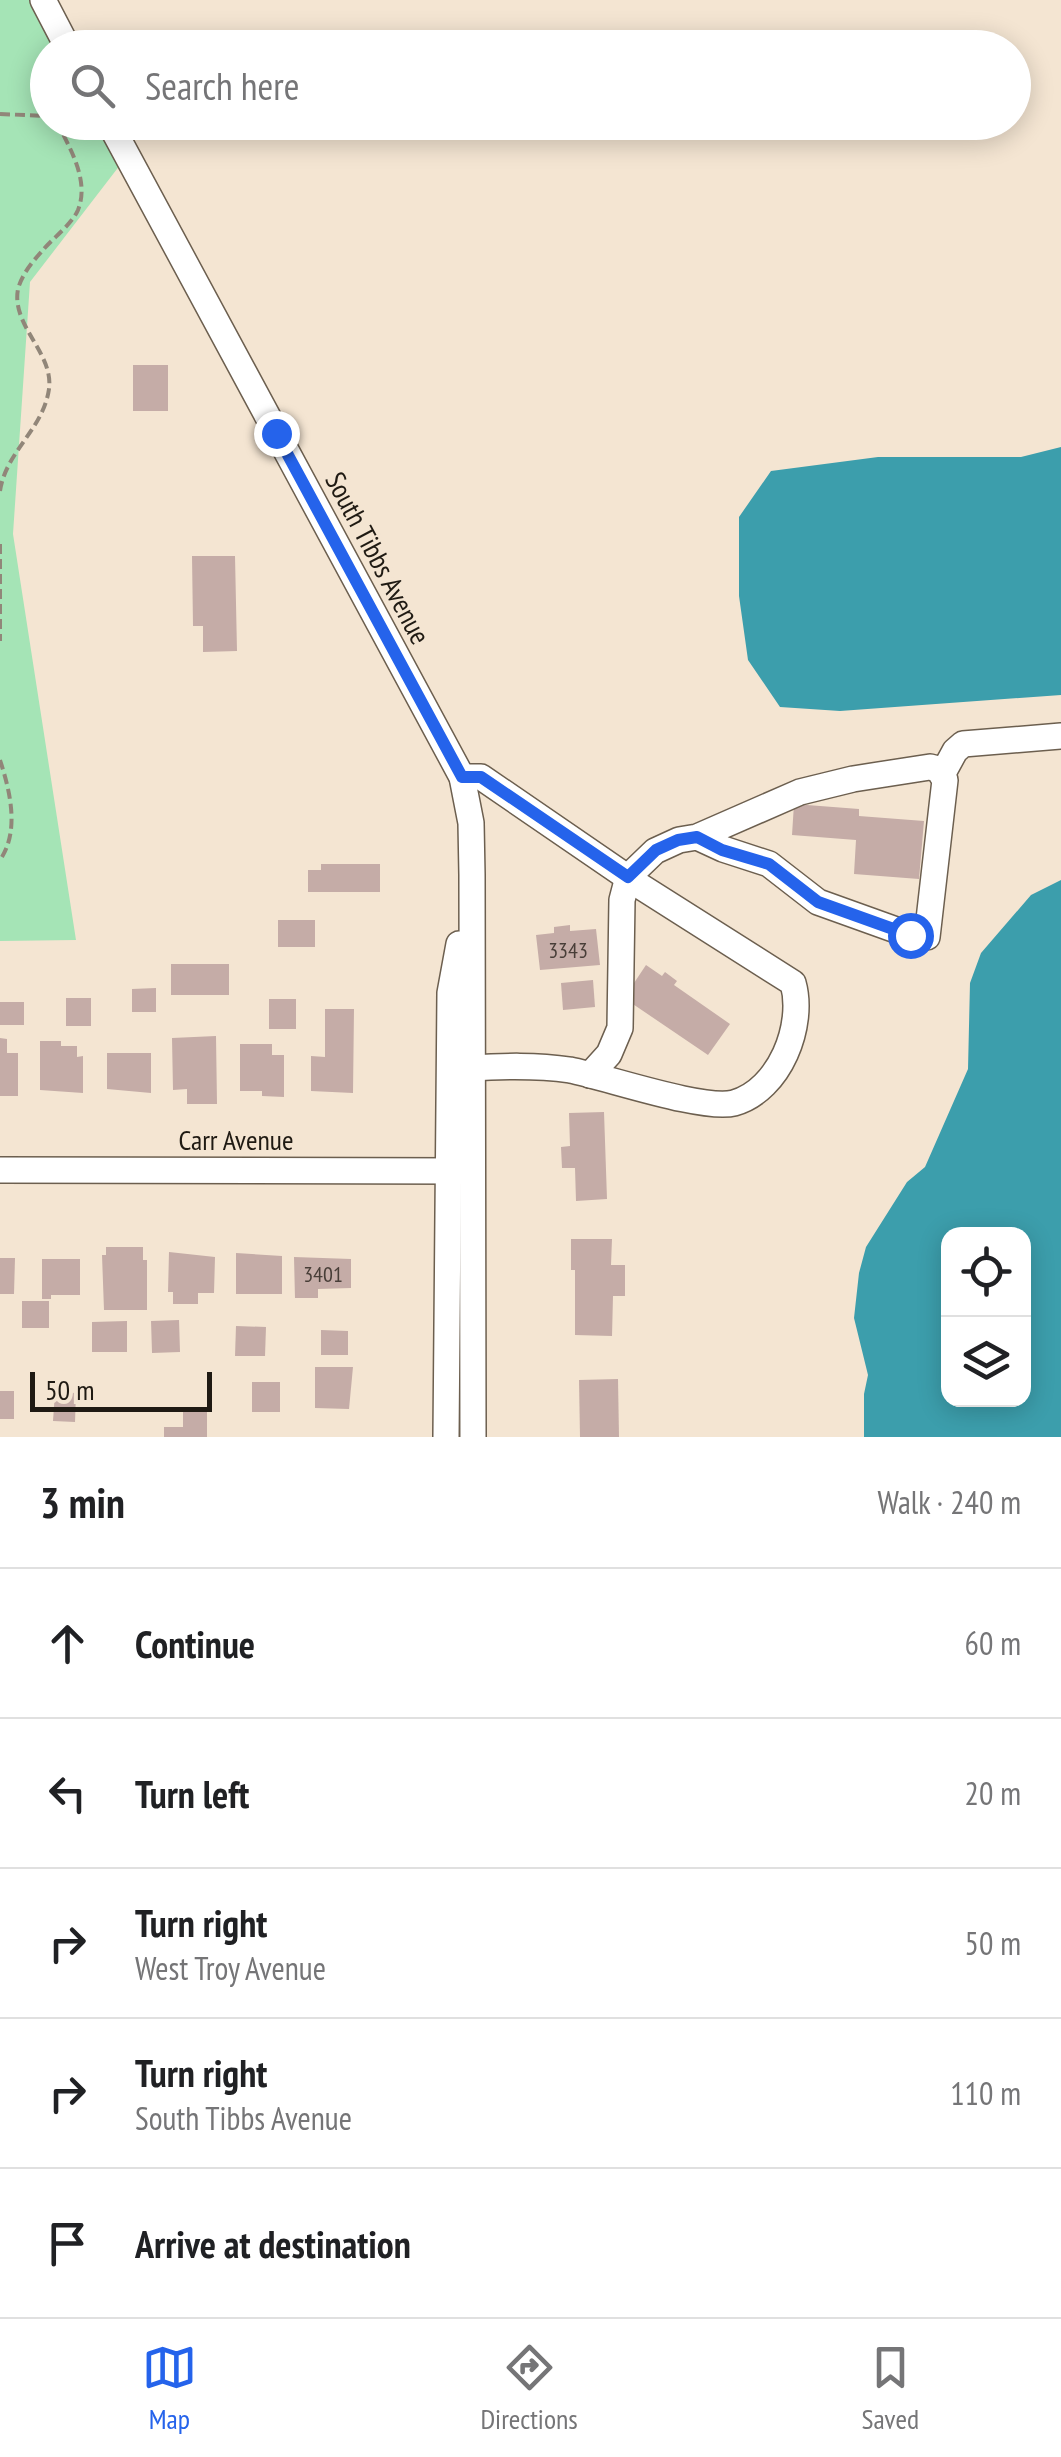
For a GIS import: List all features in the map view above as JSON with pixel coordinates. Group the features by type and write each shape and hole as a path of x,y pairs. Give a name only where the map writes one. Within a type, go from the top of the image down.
{"street":[{"path":"42,0 58,30"},
{"name":"South Tibbs Avenue","path":"119,140 462,777 471,823 470,1068 459,1171 446,1437"},
{"path":"697,837 722,850 769,864 818,902 910,935 927,937 946,789 943,773 963,744 1061,736"},
{"path":"590,1075 608,1054 620,1028 622,900 628,877 656,850 697,837 800,792 904,769 930,767 943,773"},
{"path":"462,777 481,777 792,983 798,1001 784,1056 758,1090 735,1103 699,1102 532,1065 470,1068"},
{"name":"South Tibbs Avenue","path":"472,875 450,994 473,1437"},
{"name":"Carr Avenue","path":"0,1170 459,1171"}],"path":[{"path":"0,114 30,115"},
{"path":"0,490 2,473 36,428 50,386 46,364 18,308 18,288 34,260 78,210 79,174 65,140"},
{"path":"0,544 0,641"},
{"path":"0,760 9,787 11,828 0,860"}],"green space":[{"path":"0,0 43,0 59,30 30,30 30,140 118,140 127,156 30,282 13,534 76,940 0,941"}],"water":[{"path":"1061,447 1061,695 840,711 780,707 748,660 739,596 739,517 771,471 878,457 1021,457"},
{"path":"1061,880 1061,1437 864,1437 868,1375 854,1318 859,1273 866,1247 907,1182 925,1167 968,1069 970,983 981,953 1031,895"}],"building":[{"path":"133,365 168,365 168,411 133,411"},
{"path":"192,556 235,556 237,651 203,652 203,626 193,626"},
{"path":"794,804 859,809 859,816 924,821 919,879 854,874 856,840 792,835"},
{"path":"321,864 380,864 380,892 308,892 308,870 321,870"},
{"path":"278,920 315,920 315,947 278,947"},
{"path":"570,925 570,931 596,929 600,965 540,970 536,935 554,933 554,927"},
{"path":"171,964 229,964 229,995 171,995"},
{"path":"646,965 662,976 665,972 677,981 674,985 730,1024 708,1055 624,998"},
{"path":"593,980 595,1007 563,1010 561,983"},
{"path":"156,988 156,1012 132,1012 132,989"},
{"path":"66,998 91,998 91,1026 66,1026"},
{"path":"269,999 296,999 296,1029 269,1029"},
{"path":"0,1002 24,1002 24,1025 0,1025"},
{"path":"325,1009 354,1009 353,1093 311,1091 311,1056 325,1057"},
{"path":"216,1036 217,1104 187,1104 187,1089 173,1090 172,1038"},
{"path":"0,1038 7,1039 7,1053 18,1053 18,1096 0,1096"},
{"path":"40,1041 77,1046 77,1057 83,1056 83,1093 40,1090"},
{"path":"240,1044 272,1044 272,1055 284,1055 284,1097 240,1091"},
{"path":"107,1053 151,1053 151,1093 107,1089"},
{"path":"604,1112 607,1199 576,1201 575,1168 562,1168 561,1147 570,1146 569,1113"},
{"path":"571,1239 612,1239 611,1265 625,1265 625,1296 613,1296 612,1336 575,1335"},
{"path":"106,1247 143,1247 143,1260 147,1260 147,1310 104,1310 102,1255 106,1255"},
{"path":"169,1252 215,1257 214,1293 198,1293 198,1304 173,1304 173,1292 168,1292"},
{"path":"236,1253 282,1256 282,1294 236,1294"},
{"path":"294,1257 351,1259 351,1288 318,1289 318,1298 295,1298"},
{"path":"0,1258 15,1258 14,1294 0,1294"},
{"path":"42,1259 80,1259 80,1295 51,1295 51,1299 42,1299"},
{"path":"22,1301 49,1301 49,1328 22,1328"},
{"path":"179,1320 180,1352 152,1353 151,1321"},
{"path":"127,1321 127,1352 92,1352 92,1322"},
{"path":"236,1326 266,1327 265,1356 235,1356"},
{"path":"321,1330 348,1331 348,1355 321,1355"},
{"path":"315,1367 353,1367 349,1409 315,1408"},
{"path":"618,1379 619,1437 580,1437 579,1380"},
{"path":"252,1382 280,1382 280,1412 252,1412"},
{"path":"0,1391 14,1391 14,1419 0,1419"},
{"path":"55,1392 76,1393 75,1422 53,1421"},
{"path":"183,1411 207,1412 207,1437 164,1437 164,1427 183,1427"}],"route":[{"path":"276,433 462,777 481,777 628,877 656,850 697,837 722,850 769,864 818,902 910,935"}]}
